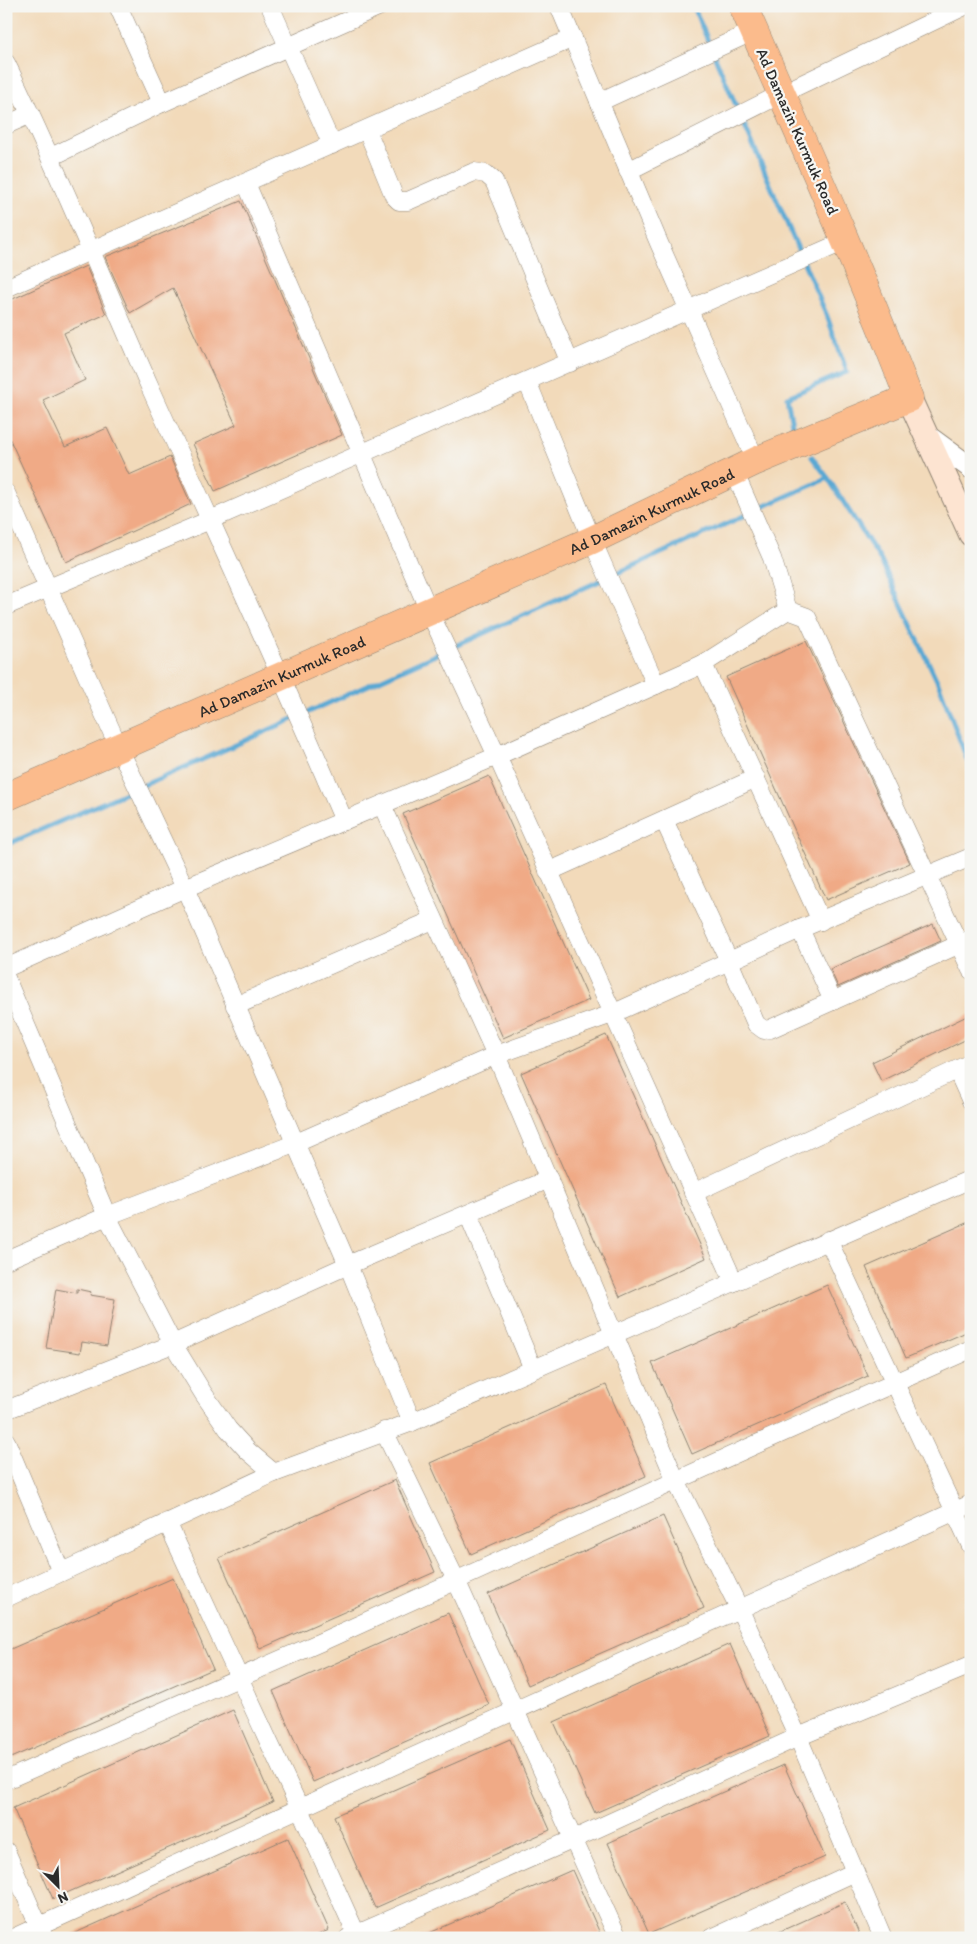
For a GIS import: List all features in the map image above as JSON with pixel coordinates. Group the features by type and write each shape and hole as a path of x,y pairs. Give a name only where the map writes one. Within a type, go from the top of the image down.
{"highway":[{"name":"Ad Damazin Kurmuk Road","path":"6,797 592,540 745,466 909,398 846,241 743,6"}],"main road":[{"path":"909,398 971,534"}],"street":[{"path":"118,6 162,104"},
{"path":"270,6 332,145"},
{"path":"50,158 162,104 380,6"},
{"path":"559,6 689,310 745,466 788,610 806,618 927,876 965,942 971,970"},
{"path":"628,171 965,6"},
{"path":"599,102 754,31"},
{"path":"6,288 573,38"},
{"path":"6,63 31,114 210,520 282,676 344,821"},
{"path":"6,125 31,114"},
{"path":"367,130 394,196 399,201 408,201 474,172 486,174 494,181 570,363"},
{"path":"246,183 429,611 498,756 548,872 734,1282"},
{"path":"6,606 210,520 846,241"},
{"path":"526,381 592,540 656,685"},
{"path":"926,435 971,468"},
{"path":"6,493 119,748 185,888 294,1144 348,1265 412,1422"},
{"path":"6,968 185,888 498,756 703,664 788,610"},
{"path":"703,664 821,920"},
{"path":"548,872 756,778"},
{"path":"382,805 496,1055 676,1480 740,1608 798,1737 883,1938"},
{"path":"664,820 730,961 756,1024 764,1030 965,942"},
{"path":"6,1260 108,1216 294,1144 496,1055 612,1014 800,929 971,857"},
{"path":"235,1006 434,920"},
{"path":"800,929 833,1001"},
{"path":"6,978 108,1216 173,1344 228,1429 248,1451 274,1473"},
{"path":"693,1193 964,1066 971,1100"},
{"path":"6,1598 274,1473 412,1422 971,1179"},
{"path":"6,1410 173,1344 348,1265 549,1180"},
{"path":"468,1214 533,1370"},
{"path":"828,1240 896,1383 963,1507 971,1546"},
{"path":"6,1780 971,1349"},
{"path":"384,1431 456,1580 618,1938"},
{"path":"6,1441 61,1572"},
{"path":"12,1938 41,1932 300,1809 963,1507"},
{"path":"167,1522 300,1809 354,1937 798,1737 971,1665"},
{"path":"6,1851 41,1932"},
{"path":"712,1938 855,1872"}],"building":[{"path":"241,201 342,435 215,491 193,444 236,425 173,288 130,313 105,257"},
{"path":"86,266 106,314 64,333 85,380 43,400 65,447 107,428 129,475 170,457 191,504 66,562 6,431 6,302"},
{"path":"806,641 910,863 826,900 726,677"},
{"path":"489,776 589,1000 503,1038 403,814"},
{"path":"933,924 941,941 838,987 830,969"},
{"path":"971,1014 971,1037 881,1081 872,1062"},
{"path":"606,1035 706,1258 620,1297 521,1073"},
{"path":"971,1221 971,1330 906,1358 866,1267"},
{"path":"827,1285 868,1376 692,1454 652,1363"},
{"path":"56,1289 77,1293 77,1289 91,1292 90,1295 115,1299 107,1346 82,1342 80,1353 46,1348"},
{"path":"606,1385 646,1476 471,1554 430,1463"},
{"path":"395,1480 435,1572 260,1649 219,1558"},
{"path":"663,1516 704,1608 528,1685 488,1594"},
{"path":"173,1578 213,1669 6,1760 6,1651"},
{"path":"448,1613 489,1705 313,1782 273,1691"},
{"path":"730,1644 770,1736 595,1813 554,1722"},
{"path":"233,1710 273,1802 53,1899 13,1808"},
{"path":"510,1739 550,1830 375,1908 334,1816"},
{"path":"784,1765 825,1857 649,1934 608,1843"},
{"path":"288,1838 329,1930 311,1938 64,1938"},
{"path":"572,1870 602,1938 418,1938 484,1909"},
{"path":"845,1902 861,1938 765,1938 801,1922"}],"waterway":[{"path":"693,6 827,316 847,372 787,397 793,430"},
{"path":"812,457 828,478 880,559 940,687 971,770"},
{"path":"760,508 828,478"},
{"path":"6,845 222,751 746,515"}]}
